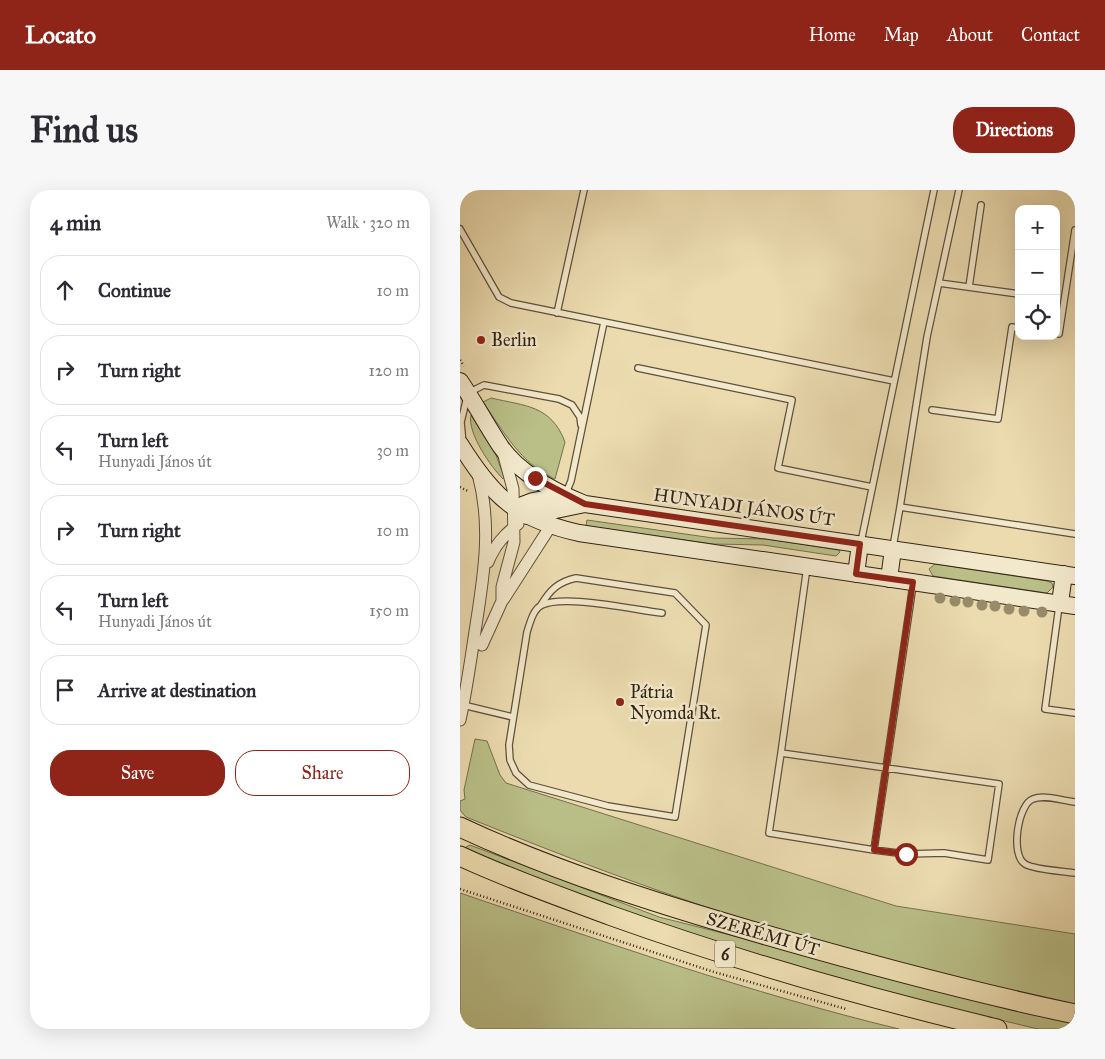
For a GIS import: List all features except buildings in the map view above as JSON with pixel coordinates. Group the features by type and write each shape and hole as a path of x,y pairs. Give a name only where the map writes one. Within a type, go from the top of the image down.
{"main road":[{"name":"HUNYADI JÁNOS ÚT","path":"464,381 502,449 562,502 1070,575"},
{"path":"462,447 486,483 521,512 550,527 1067,605 1070,575"},
{"path":"521,512 533,501 562,502"},
{"path":"856,574 860,544"},
{"path":"889,579 893,549"},
{"name":"SZERÉMI ÚT","path":"460,827 580,876 654,903 954,987 1075,1014"},
{"name":"SZERÉMI ÚT","path":"460,856 572,901 736,958 820,983 997,1029"}],"street":[{"path":"484,573 492,551 514,527 521,512 502,449"},
{"path":"460,720 488,540 485,508 477,470"},
{"path":"502,601 502,587 514,542 514,527"},
{"path":"463,698 482,645 502,601 550,527"}],"lane":[{"path":"557,313 584,190"},
{"path":"860,544 934,190"},
{"path":"893,549 927,337 959,190"},
{"path":"969,287 981,205"},
{"path":"460,229 499,297 511,303 894,382"},
{"path":"1060,328 1075,230"},
{"path":"939,283 1015,293"},
{"path":"550,527 571,481 604,322"},
{"path":"932,410 998,419 1012,327 1015,327"},
{"path":"638,368 792,400 778,468 872,488"},
{"path":"462,447 461,422 464,381 560,399 572,405 580,417 582,430"},
{"path":"900,507 1075,534"},
{"path":"781,753 999,784 988,860 944,853 906,854 769,833 807,567"},
{"path":"576,578 675,593 706,625 675,817 608,806 529,785 516,773 510,760 509,745 513,717 527,632 532,616 540,605 562,581 576,578"},
{"path":"874,850 913,582"},
{"path":"540,605 559,600 574,601 662,614"},
{"path":"1067,605 1045,709 1075,713"},
{"path":"463,698 513,717"},
{"path":"1075,802 1042,797 1034,798 1027,802 1023,807 1016,844 1019,859 1026,865 1075,873"}],"path":[{"path":"460,360 464,381"},
{"path":"460,889 714,972 852,1010"}],"green space":[{"path":"491,398 536,409 552,421 565,442 555,479 532,465 514,446 483,402"},
{"path":"471,415 496,455 504,477 503,479 492,466 476,440"},
{"path":"587,520 713,538 767,539 839,550 840,552 836,556 763,545 713,544 586,526"},
{"path":"935,564 1047,581 1052,583 1053,587 1047,593 933,576 929,569"},
{"path":"475,739 487,741 500,775 506,783 896,906 1075,934 1075,1005 909,967 746,920 605,871 466,817 460,810 460,801 465,799 464,790"},
{"path":"470,845 659,917 1075,1022 1075,1029 1038,1029 883,992 718,943 576,894 466,850 466,847"},
{"path":"460,893 733,983 899,1029 460,1029"}],"place":[{"name":"Berlin","path":"481,340"},
{"name":"Pátria Nyomda Rt.","path":"620,702"}],"route":[{"path":"535,478 574,500 585,504 860,544 856,574 913,582 874,850 906,854"}]}
